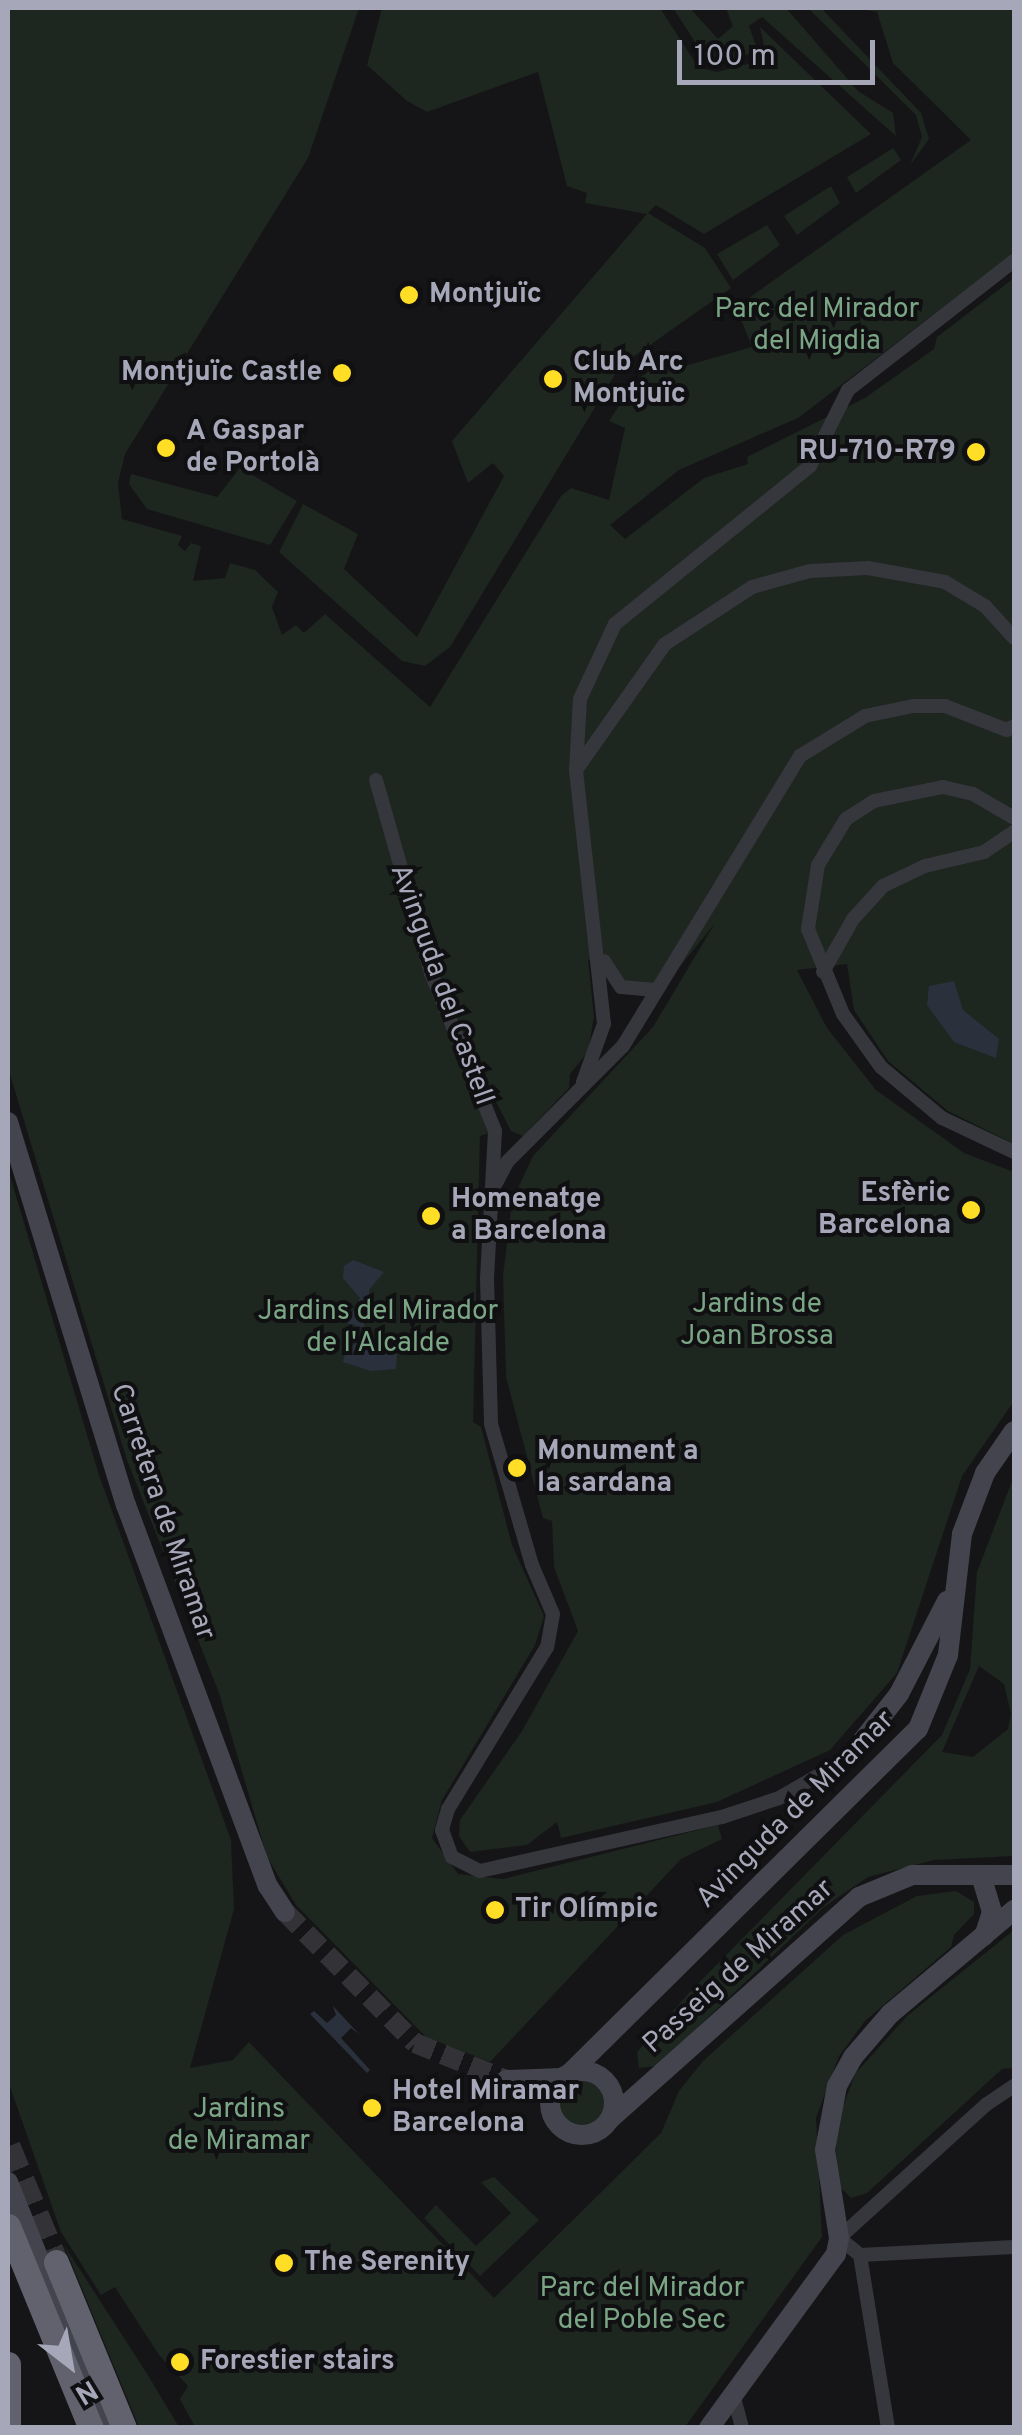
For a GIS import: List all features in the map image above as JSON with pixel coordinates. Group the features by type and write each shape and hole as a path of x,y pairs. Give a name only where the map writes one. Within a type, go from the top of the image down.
{"highway":[{"path":"8,2226 91,2428"},
{"path":"56,2262 124,2428"},
{"path":"8,2364 8,2428"}],"street":[{"path":"583,1082 604,1024 599,946 576,770 580,699 615,624 644,595 790,485 810,466 836,404 1014,261"},
{"path":"576,770 664,644 752,587 810,571 904,571 946,582 986,606 1014,638"},
{"path":"491,1194 524,1144 623,1046 780,782 825,734 865,716 913,706 945,706 1012,732"},
{"name":"Avinguda del Castell","path":"376,780 430,972 495,1131 491,1194 491,1424 554,1629 448,1810 442,1830 452,1856 480,1871 722,1817 779,1798 833,1767 863,1740"},
{"path":"1014,818 973,794 943,787 901,792 846,819 818,865 808,929 823,972 860,1040 909,1094 942,1118 1014,1152"},
{"path":"823,972 853,919 883,886 1012,835"},
{"path":"599,946 616,983 634,992 656,990"},
{"name":"Carretera de Miramar","path":"8,1122 126,1505 268,1886 285,1912"},
{"name":"Avinguda del Castell","path":"495,1131 524,1144"},
{"name":"Avinguda de Miramar","path":"566,2076 918,1729 940,1686 962,1534 979,1488 1014,1431"},
{"path":"863,1740 900,1694 951,1594"},
{"path":"863,1740 890,1730 892,1754"},
{"name":"Passeig de Miramar","path":"610,2119 859,1897 928,1872 968,1871 982,1879 1014,1875"},
{"path":"982,1879 992,1912 984,1938"},
{"path":"992,1912 1014,1910"},
{"path":"1014,1910 890,2014 837,2086 825,2150 840,2238 860,2254 1014,2248"},
{"name":"Avinguda de Miramar","path":"608,2086 601,2050 616,2029"},
{"path":"550,2109 566,2076"},
{"path":"566,2076 608,2086 610,2119 596,2132 578,2136 559,2127 550,2109 511,2082 566,2076"},
{"name":"Passeig de Miramar","path":"608,2086 632,2094 647,2085"},
{"path":"708,2428 827,2270 840,2238 986,2104 1014,2086"},
{"path":"8,2182 108,2428"},
{"path":"860,2254 888,2428"},
{"path":"733,2394 742,2428"}],"green space":[{"path":"8,8 359,8 308,158 125,454 118,483 122,519 182,536 178,545 185,551 191,543 201,546 193,581 225,578 230,563 255,570 278,592 272,607 282,635 296,625 304,633 325,614 430,707 561,496 571,488 609,500 625,428 609,421 635,381 674,353 681,367 752,347 738,312 749,305 746,300 971,140 893,63 877,12 856,8 1014,8 1014,253 798,418 679,470 610,525 625,539 704,478 748,464 747,457 865,398 934,349 937,337 1014,278 1014,1144 948,1111 888,1061 854,1010 847,964 797,970 827,1028 876,1090 964,1153 1014,1172 1014,1401 962,1476 897,1673 830,1750 717,1802 561,1838 557,1822 527,1845 470,1852 459,1836 460,1820 522,1731 578,1631 554,1567 552,1521 543,1518 506,1377 503,1276 512,1201 533,1156 653,1027 715,923 657,995 622,983 588,959 594,1017 588,1052 570,1074 569,1088 523,1136 511,1131 440,993 495,1131 480,1136 473,1422 481,1427 512,1545 544,1616 535,1645 442,1800 432,1838 458,1874 503,1879 718,1825 722,1839 681,1859 490,2062 426,2037 296,1905 267,1857 219,1693 127,1460 8,1068"},
{"path":"382,8 660,8 698,67 717,72 767,59 760,27 871,134 704,234 656,205 648,213 705,248 731,288 620,366 450,647 425,666 402,661 279,552 303,504 358,534 344,569 417,637 504,476 493,463 468,483 452,441 647,214 585,203 587,193 567,186 538,72 427,112 407,101 367,65"},
{"path":"673,8 690,8 718,39 733,26 726,8 786,8 858,91 893,113 896,136 762,17 749,26 758,51 723,62 706,59"},
{"path":"808,8 821,8 921,113 929,139 910,165 922,137 916,115"},
{"path":"893,148 901,160 856,193 847,177"},
{"path":"831,186 840,203 797,235 784,216"},
{"path":"767,225 780,245 733,280 717,254"},
{"path":"240,468 297,501 270,545 147,509 129,484 131,474 217,497"},
{"path":"8,1169 99,1475 231,1840 234,1909 190,2068 233,2060 249,2042 494,2298 661,2133 679,2091 703,2061 843,1935 917,1896 956,1891 974,1902 974,1914 954,1935 951,1947 865,2021 839,2056 816,2118 822,2237 685,2427 195,2427 180,2399 188,2386 159,2355 115,2287 101,2295 61,2232 8,2081"},
{"path":"1014,1476 1014,1856 934,1860 868,1877 824,1907 657,2066 639,2068 637,2052 688,1994 942,1735 970,1669 977,1572","holes":["979,1666 1004,1684 1011,1714 1008,1729 973,1757 942,1752"]},
{"path":"1014,1930 1014,2068 1002,2069 867,2193 851,2198 838,2185 835,2129 855,2074 907,2016"},
{"path":"582,2081 598,2088 605,2104 598,2120 582,2127 566,2120 559,2104 566,2088"},
{"path":"494,2177 539,2220 480,2276 424,2218 436,2205 476,2246 511,2213 481,2182"},
{"path":"64,2245 146,2372 179,2427 139,2427"}],"water":[{"path":"954,981 963,1010 999,1039 996,1058 954,1042 927,1005 929,986"},
{"path":"353,1260 384,1272 369,1290 372,1313 363,1320 365,1328 347,1323 360,1298 343,1278 344,1266"},
{"path":"370,1333 397,1354 396,1369 371,1371 343,1362 346,1350"},
{"path":"333,2006 359,2034 351,2028 341,2038 370,2070 367,2073 310,2014 314,2011 327,2023 336,2015"}],"tunnel":[{"path":"285,1912 415,2043 506,2080"},
{"path":"8,2146 56,2262"}],"place":[{"name":"Montjuïc","path":"409,295"},
{"name":"Montjuïc Castle","path":"342,373"},
{"name":"Club Arc Montjuïc","path":"553,379"},
{"name":"A Gaspar de Portolà","path":"166,448"},
{"name":"RU-710-R79","path":"976,452"},
{"name":"Esfèric Barcelona","path":"971,1210"},
{"name":"Homenatge a Barcelona","path":"431,1216"},
{"name":"Monument a la sardana","path":"517,1468"},
{"name":"Tir Olímpic","path":"495,1910"},
{"name":"Hotel Miramar Barcelona","path":"372,2108"},
{"name":"The Serenity","path":"284,2263"},
{"name":"Forestier stairs","path":"180,2362"}],"park label":[{"name":"Parc del Mirador del Migdia","path":"817,326"},
{"name":"Jardins de Joan Brossa","path":"757,1321"},
{"name":"Jardins del Mirador de l'Alcalde","path":"378,1328"},
{"name":"Jardins de Miramar","path":"239,2126"},
{"name":"Parc del Mirador del Poble Sec","path":"642,2305"}]}
